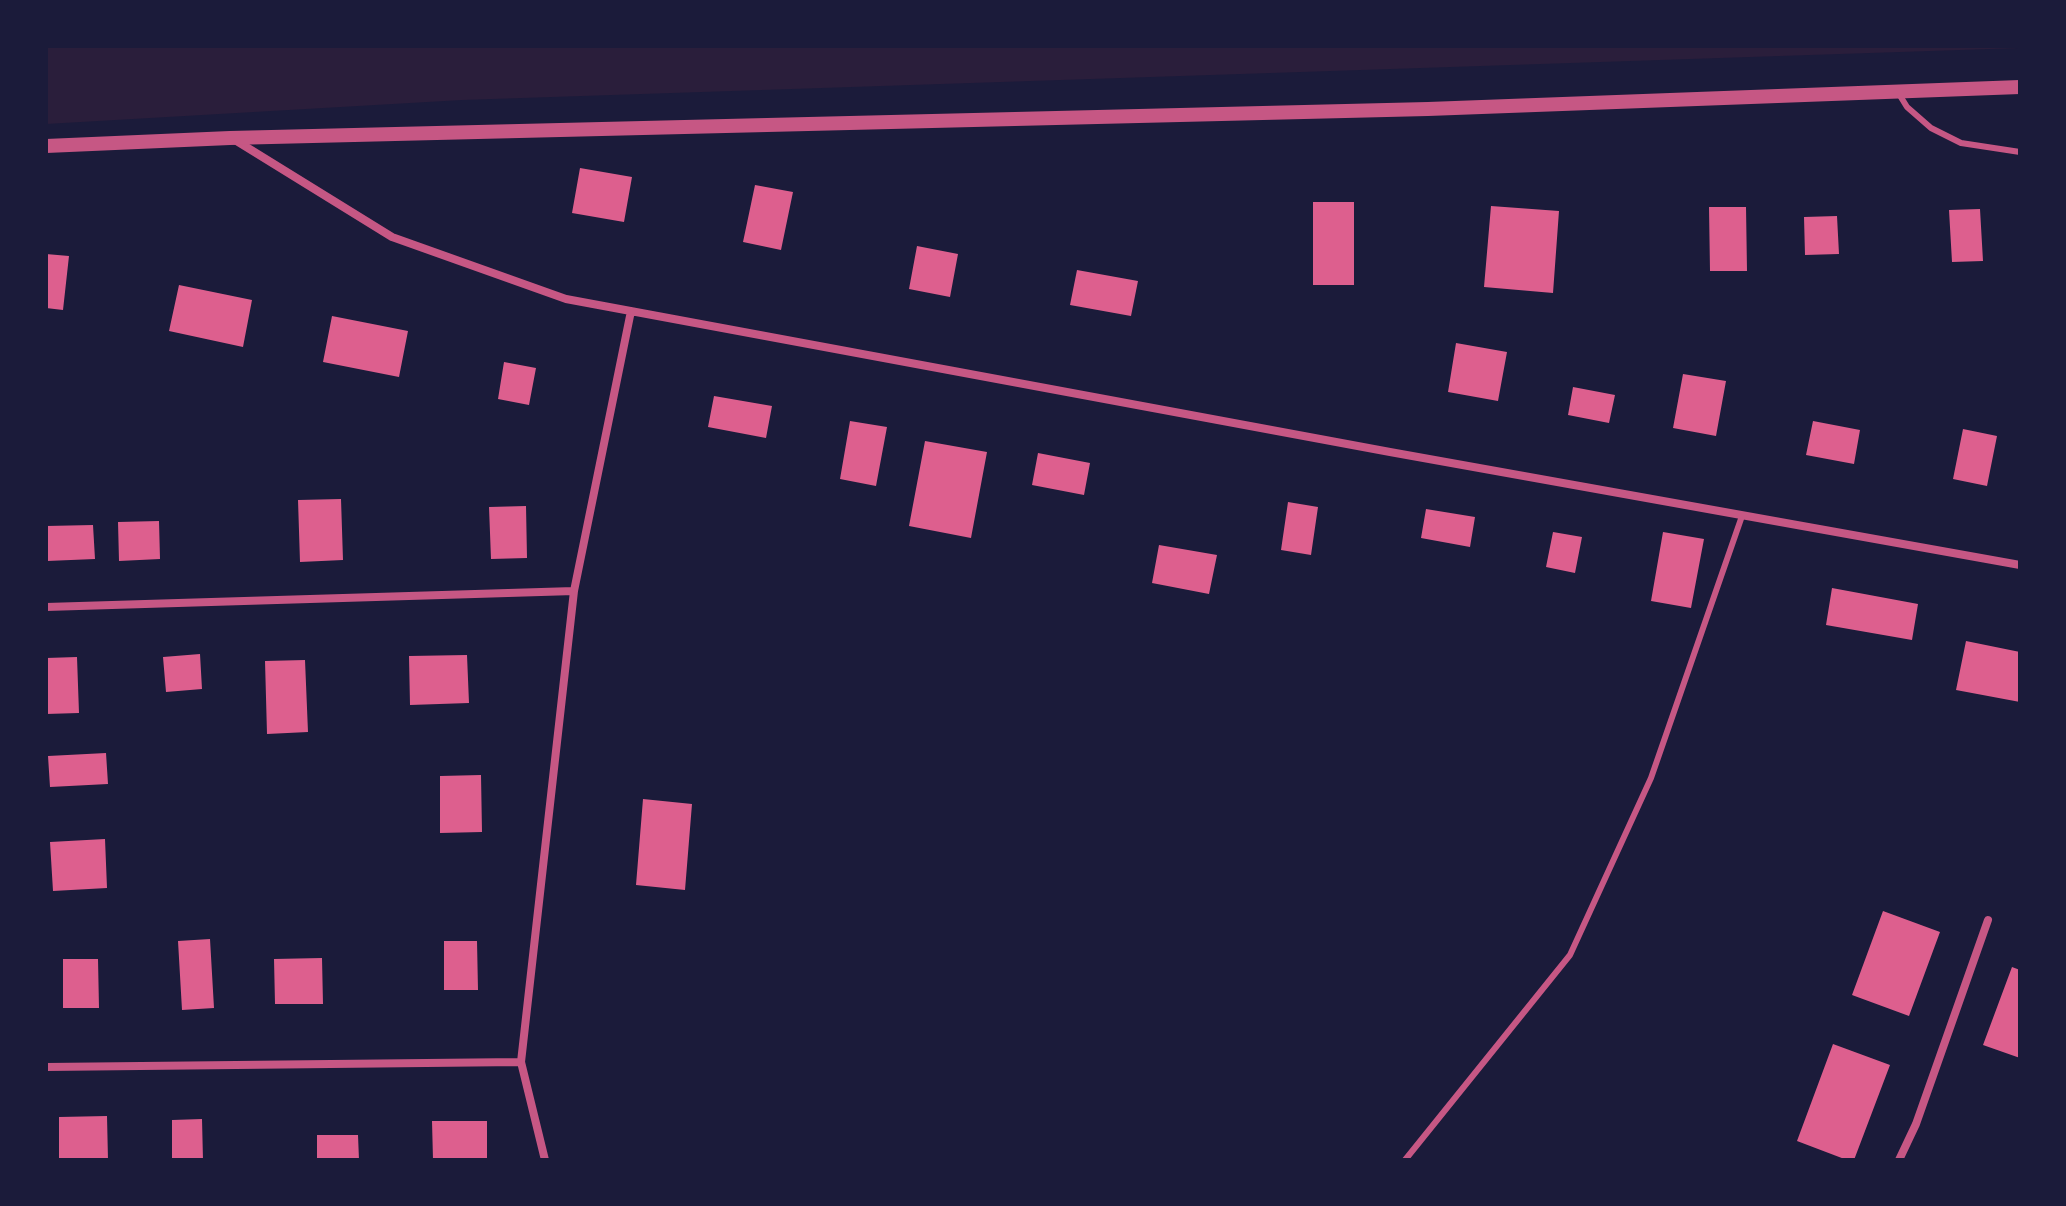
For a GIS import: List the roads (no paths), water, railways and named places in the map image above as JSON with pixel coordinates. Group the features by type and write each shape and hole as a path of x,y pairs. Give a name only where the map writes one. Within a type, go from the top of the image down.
{"street":[{"path":"46,146 230,138 1444,108 2020,87"},
{"path":"230,138 392,237 566,299 2020,565"},
{"path":"545,1160 521,1062 574,591 631,311"},
{"path":"46,607 574,591"},
{"path":"1899,1160 1916,1124 1988,920"},
{"path":"46,1067 521,1062"}],"lane":[{"path":"1897,91 1907,107 1931,128 1961,143 2020,152"},
{"path":"1405,1160 1570,955 1651,778 1742,516"}]}
